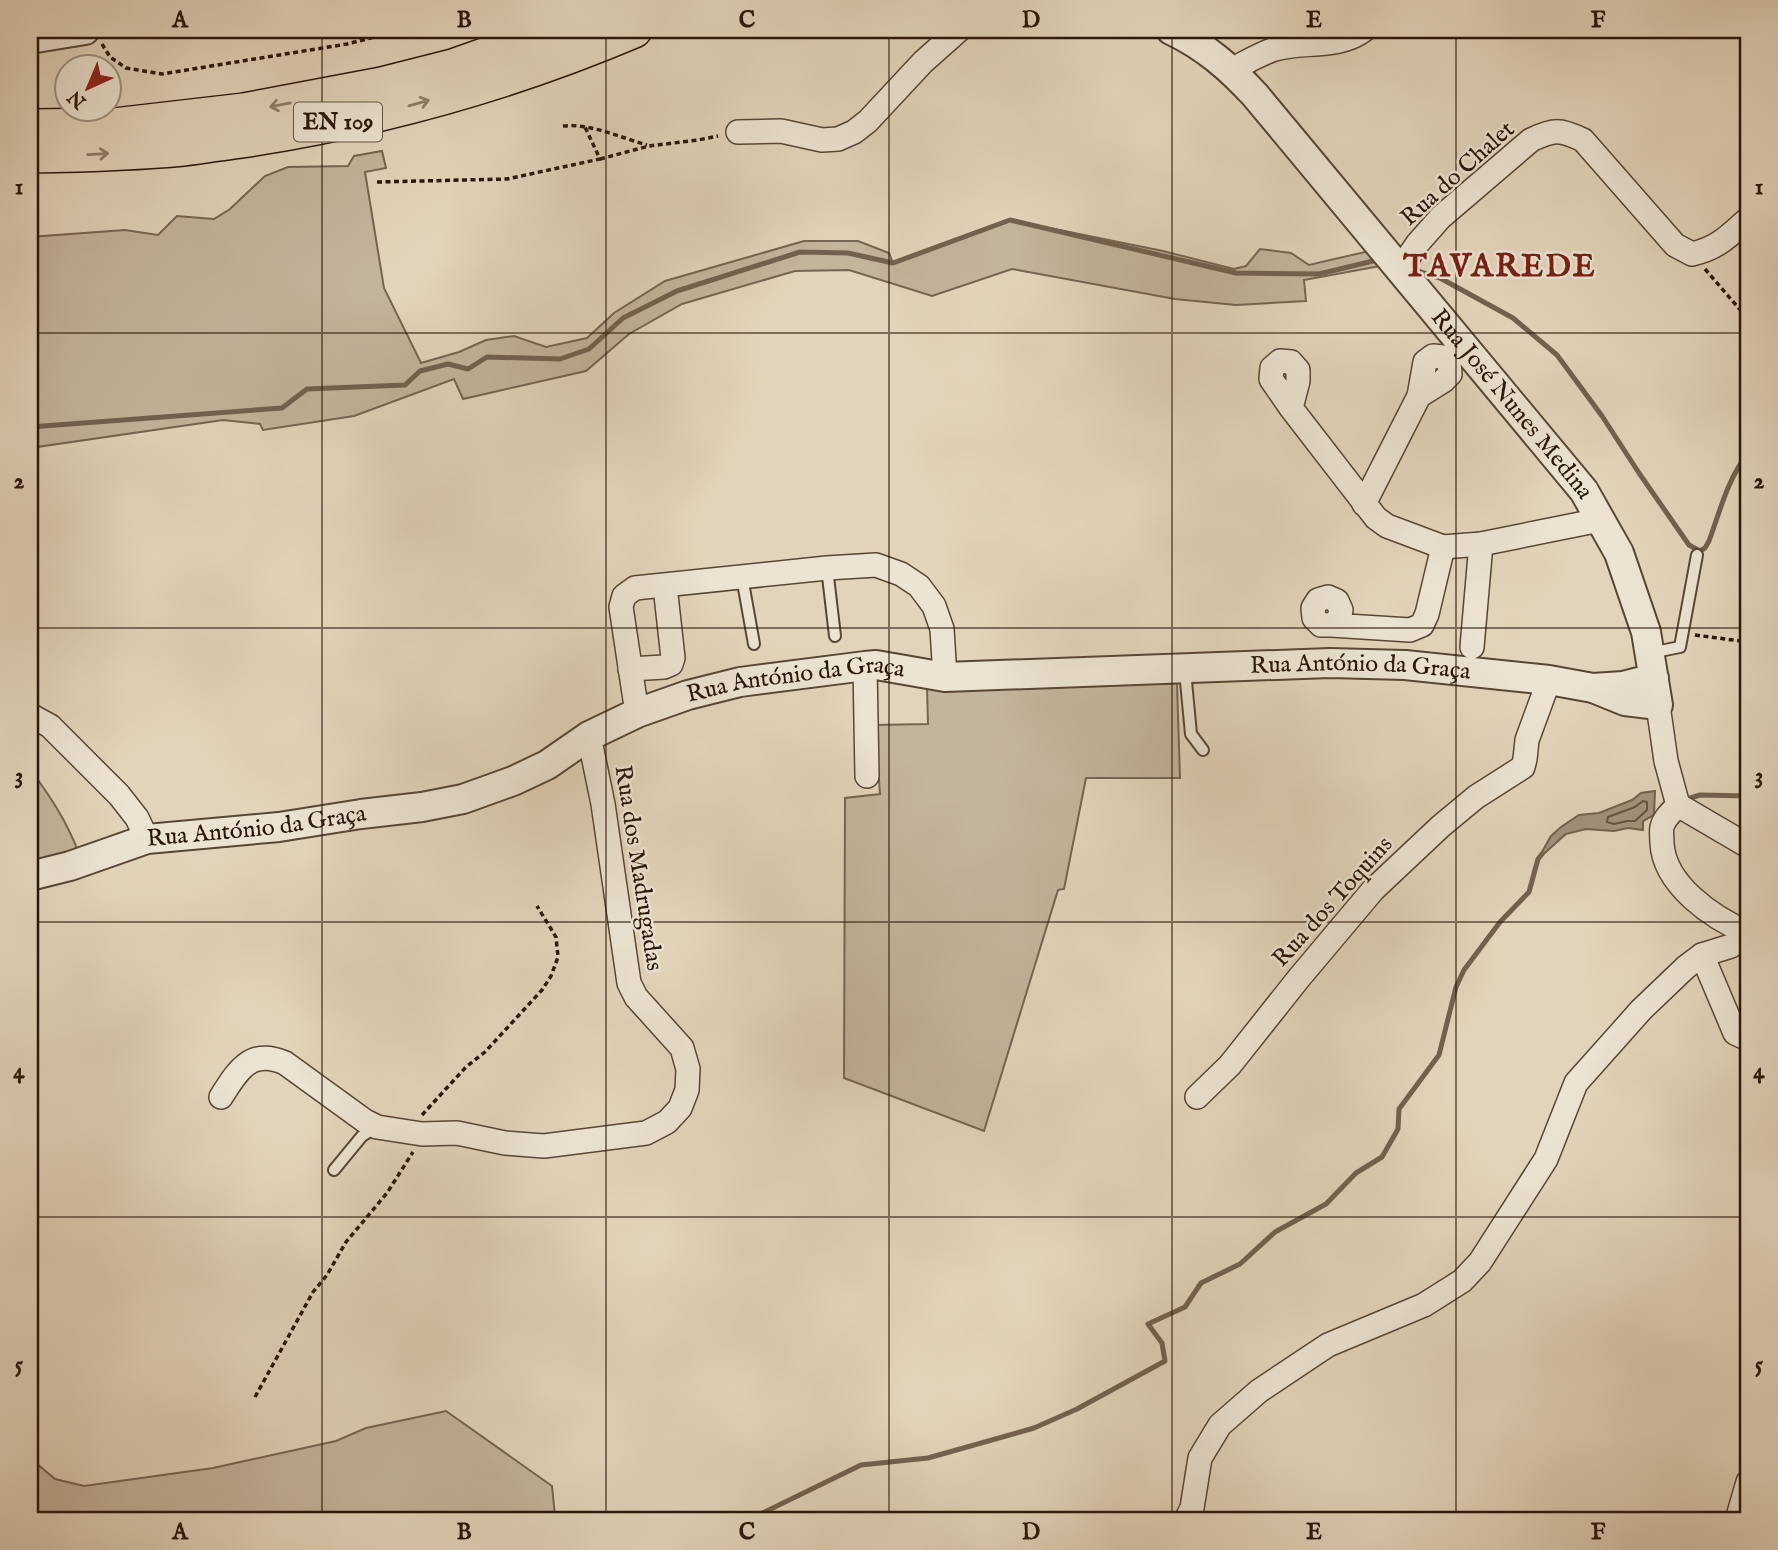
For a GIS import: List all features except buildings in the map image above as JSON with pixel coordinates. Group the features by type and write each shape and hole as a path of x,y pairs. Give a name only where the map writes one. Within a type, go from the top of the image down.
{"main road":[{"name":"EN 109","path":"30,127 114,125 244,111 382,85 453,66 558,30"},
{"name":"EN 109","path":"30,155 185,148 300,130 389,111 488,83 634,30"}],"street":[{"path":"738,132 781,131 822,140 838,139 854,132 868,121 923,62 959,30"},
{"name":"Rua José Nunes Medina","path":"1171,30 1205,49 1231,69 1255,95 1584,491 1619,553 1646,632 1654,679"},
{"path":"1231,69 1273,49 1339,41 1356,36 1364,30"},
{"path":"30,39 92,34"},
{"name":"Rua do Chalet","path":"1400,269 1441,217 1531,140 1547,132 1566,132 1583,140 1675,245 1692,254"},
{"path":"1692,254 1708,251 1748,219"},
{"path":"1364,504 1419,396"},
{"path":"1291,408 1376,518 1387,526 1443,547 1481,544 1600,520"},
{"path":"1472,647 1481,544"},
{"path":"1331,625 1410,630 1422,625 1443,547"},
{"path":"637,713 621,607 624,596 635,588 876,565 901,574 919,586 934,606 942,629 945,677"},
{"path":"630,669 664,667 671,664 673,658 665,586"},
{"name":"Rua António da Graça","path":"30,876 70,866 147,839 279,827 463,799 547,765 589,736 637,713 688,695 740,682 865,666 876,665 945,677 1330,663 1405,665 1549,680 1593,688 1625,701 1654,679"},
{"path":"865,666 867,776"},
{"path":"1654,679 1666,761 1678,805 1748,846"},
{"name":"Rua dos Toquins","path":"1197,1097 1230,1065 1373,890 1476,797 1522,767 1527,740 1549,680"},
{"path":"30,715 50,726 119,795 137,818 147,839"},
{"name":"Rua dos Madrugadas","path":"221,1097 233,1078 246,1065 259,1057 272,1057 285,1063 365,1121 414,1133 457,1133 505,1143 544,1146 646,1133 667,1122 680,1108 687,1090 688,1069 682,1048 636,997 629,983 603,804 589,736"},
{"path":"1186,1520 1192,1507 1200,1458 1220,1424 1259,1391 1328,1345 1424,1305 1462,1281 1480,1262 1545,1159 1576,1083 1641,1010 1702,955 1731,946 1748,931 1721,919 1699,904 1669,871 1662,851 1661,828 1665,819 1678,805"},
{"path":"1702,955 1735,1033 1748,1039"},
{"path":"1737,1520 1748,1482"}],"lane":[{"path":"1654,679 1680,647 1697,555"},
{"path":"827,568 835,636"},
{"path":"742,577 754,644"},
{"path":"1185,668 1191,734 1203,750"},
{"path":"334,1170 362,1136 377,1126"}],"path":[{"path":"92,34 110,57 126,68 162,75 347,44 402,30"},
{"path":"563,126 585,127 649,146"},
{"path":"585,127 600,159"},
{"path":"377,181 508,178 649,146 738,132"},
{"path":"1692,254 1748,319"},
{"path":"1682,633 1748,642"},
{"path":"255,1397 313,1292 327,1275 346,1241 387,1193 413,1151 414,1133 466,1067 493,1043 551,976 558,957 556,937 537,906"}],"shaded area":[{"path":"382,151 386,168 365,172 384,288 421,363 459,352 486,340 514,336 546,347 587,338 614,313 665,281 804,241 858,241 889,253 893,263 1010,220 1163,251 1234,269 1246,266 1260,249 1291,253 1309,265 1369,251 1380,266 1304,280 1306,301 1236,305 1175,299 1012,269 932,296 849,270 795,271 682,304 629,334 586,371 463,399 454,379 354,416 263,430 260,424 223,420 30,448 30,237 125,230 158,235 177,216 214,219 230,209 265,176 288,167 348,166 354,156"},
{"path":"1177,683 1180,778 1086,778 1064,889 1058,890 984,1131 844,1078 845,798 880,794 875,725 928,724 927,689"},
{"path":"30,769 57,808 78,851 30,867"},
{"path":"446,1411 552,1486 555,1516 550,1520 30,1520 30,1458 55,1479 84,1486 213,1468 336,1441 366,1428"}],"water":[{"path":"1655,791 1654,815 1643,821 1643,830 1586,829 1566,834 1538,859 1551,836 1579,815 1599,813 1632,800 1641,793"}],"waterway":[{"path":"30,427 282,408 307,389 405,385 420,371 448,364 468,369 487,357 560,359 589,349 623,318 677,291 800,252 848,253 893,263 1010,220 1236,273 1319,274 1373,261"},
{"path":"1417,271 1440,278 1513,318 1557,355 1602,416 1689,545 1700,551 1709,541 1730,484 1748,454"},
{"path":"1684,800 1700,795 1748,796"},
{"path":"748,1520 861,1465 928,1458 1034,1428 1077,1409 1165,1361 1162,1343 1148,1324 1185,1307 1201,1283 1240,1264 1275,1232 1326,1204 1356,1173 1382,1157 1398,1129 1399,1109 1439,1055 1456,987 1464,970 1500,922 1529,892 1538,859 1542,854"}],"district":[{"name":"TAVAREDE","path":"1500,267"}]}
